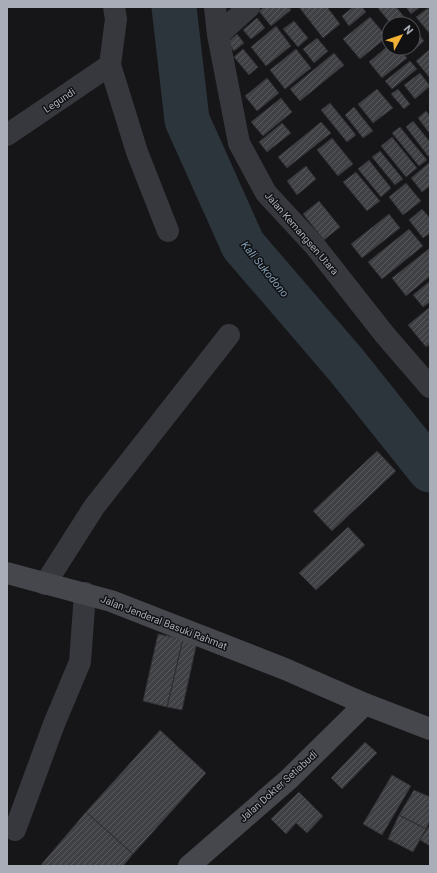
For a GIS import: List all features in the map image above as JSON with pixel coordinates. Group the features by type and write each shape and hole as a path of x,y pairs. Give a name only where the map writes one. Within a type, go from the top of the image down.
{"main road":[{"name":"Jalan Jenderal Basuki Rahmat","path":"7,574 85,593 126,606 430,729"},
{"name":"Jalan Dokter Setiabudi","path":"189,866 289,779 366,704"}],"street":[{"path":"114,7 116,20 110,65 137,152 168,232"},
{"name":"Jalan Kemangsen Utara","path":"215,7 218,35 239,143 266,193 315,246 385,335 430,387"},
{"path":"218,35 249,7"},
{"name":"Legundi","path":"7,135 110,65"},
{"path":"46,584 94,507 229,335"},
{"path":"15,830 54,724 80,662 85,593"}],"building":[{"path":"264,7 289,7 291,10 271,26 259,11"},
{"path":"299,7 327,7 340,24 323,38"},
{"path":"353,7 362,7 366,12 349,26 342,16"},
{"path":"396,7 403,16 384,16 378,8"},
{"path":"406,7 420,7 411,14"},
{"path":"428,8 430,11 430,34 421,23 421,16 417,16"},
{"path":"370,17 381,30 381,42 360,59 343,39"},
{"path":"257,18 265,28 251,39 243,30"},
{"path":"294,21 308,38 298,47 283,29"},
{"path":"276,26 291,46 266,66 251,47"},
{"path":"237,34 244,43 234,51 228,42"},
{"path":"317,38 328,51 314,63 303,49"},
{"path":"243,49 258,67 249,75 234,57"},
{"path":"296,49 311,68 285,89 270,70"},
{"path":"430,49 430,78 416,61"},
{"path":"381,52 381,56 405,56 407,58 382,78 369,62"},
{"path":"334,53 344,65 300,101 290,89"},
{"path":"410,61 417,69 392,89 385,81"},
{"path":"420,73 430,86 415,99 404,85"},
{"path":"267,78 279,93 257,111 245,96"},
{"path":"377,89 393,108 373,123 358,104"},
{"path":"398,89 410,104 404,109 391,94"},
{"path":"281,98 292,112 263,136 251,122"},
{"path":"330,103 356,135 347,142 321,110"},
{"path":"354,107 373,131 363,138 345,115"},
{"path":"426,111 430,116 430,134 418,118"},
{"path":"413,121 430,142 430,154 428,156 406,127"},
{"path":"321,122 331,133 287,168 278,157"},
{"path":"282,123 291,133 267,152 259,142"},
{"path":"400,127 427,160 419,166 392,133"},
{"path":"392,137 417,168 406,177 381,146"},
{"path":"332,138 353,164 338,176 317,150"},
{"path":"380,151 403,179 395,185 372,157"},
{"path":"369,160 391,188 381,197 358,169"},
{"path":"430,162 430,186 422,192 411,178"},
{"path":"306,166 316,179 297,195 287,181"},
{"path":"356,172 380,201 367,211 343,182"},
{"path":"406,183 421,201 403,215 389,197"},
{"path":"319,201 340,227 324,240 303,214"},
{"path":"422,209 430,218 430,233 423,238 409,220"},
{"path":"389,214 400,228 362,258 351,244"},
{"path":"409,229 423,246 382,279 368,262"},
{"path":"430,248 430,276 406,296 392,278"},
{"path":"430,281 430,302 423,307 413,295"},
{"path":"430,307 430,344 426,347 408,325"},
{"path":"377,451 396,471 332,531 313,511"},
{"path":"348,527 365,545 316,590 299,573"},
{"path":"158,634 183,639 167,707 143,701"},
{"path":"183,639 197,642 182,710 167,707"},
{"path":"160,730 206,773 133,854 86,812"},
{"path":"365,742 377,753 342,789 331,778"},
{"path":"392,775 411,786 382,835 363,824"},
{"path":"414,790 430,797 430,821 426,829 399,815"},
{"path":"299,792 323,816 307,833 296,823 286,834 271,819"},
{"path":"86,812 133,854 123,866 40,866"},
{"path":"399,815 426,829 413,852 388,839"},
{"path":"430,825 430,846 420,840"}],"waterway":[{"name":"Kali Sukodono","path":"174,7 187,120 243,245 347,366 430,470"}]}
